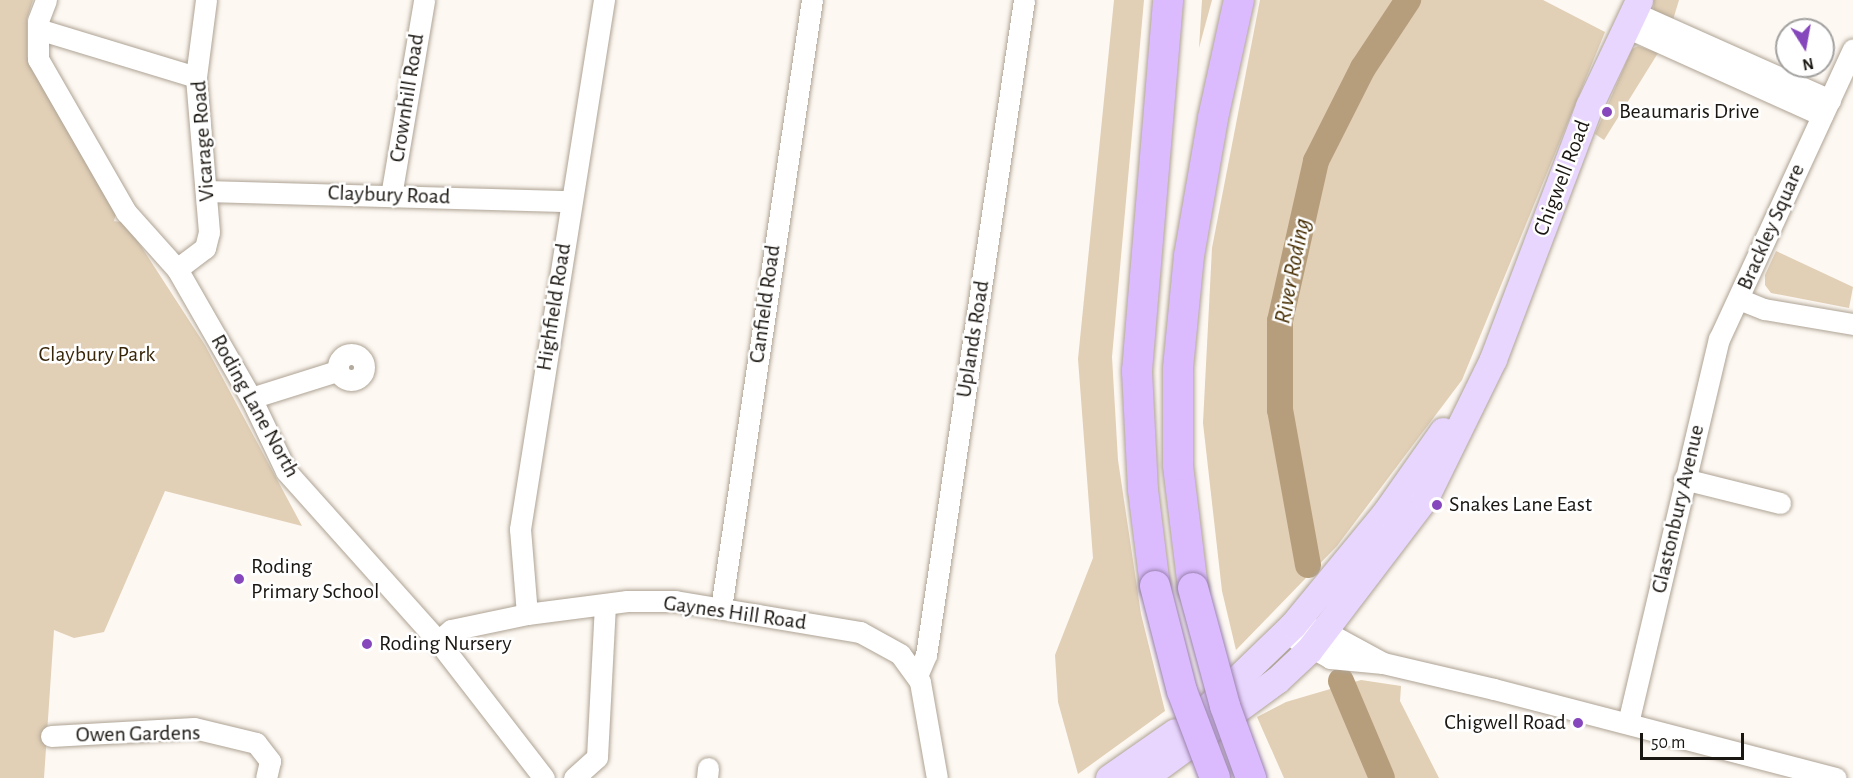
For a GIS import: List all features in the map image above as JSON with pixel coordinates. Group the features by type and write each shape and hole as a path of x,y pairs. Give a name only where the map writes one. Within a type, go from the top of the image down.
{"highway":[{"path":"1168,0 1137,371 1143,490 1155,586 1182,691 1215,778"},
{"path":"1239,0 1213,118 1189,256 1178,368 1178,465 1193,588 1225,706 1251,778"}],"main road":[{"name":"Chigwell Road","path":"1143,778 1277,680 1317,640 1425,498 1493,359 1589,106 1633,13"},
{"name":"Chigwell Road","path":"1109,778 1206,710 1293,625 1386,512 1493,359"}],"street":[{"name":"Roding Lane North","path":"46,0 38,29 38,59 126,212 177,269 251,398 286,471 438,641 544,778"},
{"name":"Vicarage Road","path":"177,269 205,248 209,232 196,77 206,0"},
{"name":"Crownhill Road","path":"391,196 424,0"},
{"name":"Highfield Road","path":"527,614 520,529 570,201 604,0"},
{"name":"Canfield Road","path":"721,608 812,0"},
{"name":"Uplands Road","path":"916,676 926,655 1024,0"},
{"path":"1633,13 1826,108"},
{"path":"38,29 196,77"},
{"name":"Brackley Square","path":"1853,49 1739,299 1764,309 1853,324"},
{"name":"Claybury Road","path":"207,191 570,201"},
{"name":"Glastonbury Avenue","path":"1628,723 1684,478 1719,339 1739,299"},
{"path":"251,398 337,371"},
{"path":"1684,478 1780,503"},
{"name":"Gaynes Hill Road","path":"438,641 451,630 527,614 605,604 675,601 860,632 900,654 916,676 924,693 937,778"},
{"path":"574,778 597,757 605,604"},
{"path":"1293,625 1317,640 1383,663 1628,723 1836,778"},
{"name":"Owen Gardens","path":"51,736 194,728 256,743 270,761 266,778"}],"green space":[{"name":"Claybury Park","path":"0,0 33,0 27,19 27,57 117,209 114,221 126,223 205,345 302,526 165,491 104,632 74,638 54,630 44,778 0,778"},
{"path":"1114,0 1144,0 1112,357 1118,460 1141,614 1165,711 1078,774 1058,702 1055,655 1093,558 1078,359"},
{"path":"1202,0 1212,0 1199,48"},
{"path":"1260,0 1543,0 1605,32 1462,380 1337,546 1236,650 1222,591 1203,423 1212,248"},
{"path":"1653,0 1679,0 1672,23 1654,12"},
{"path":"1638,46 1658,53 1604,140 1595,134 1632,49"},
{"path":"1776,251 1853,287 1849,308 1771,293 1765,285 1765,275"},
{"path":"1361,680 1401,686 1400,701 1439,778 1284,778 1257,717 1286,702"}],"waterway":[{"name":"River Roding","path":"1308,565 1280,410 1280,321 1316,161 1363,68 1408,0"},
{"name":"River Roding","path":"1341,681 1382,778"}],"place":[{"name":"Beaumaris Drive","path":"1607,112"},
{"name":"Snakes Lane East","path":"1437,505"},
{"name":"Roding Primary School","path":"239,579"},
{"name":"Roding Nursery","path":"367,644"},
{"name":"Chigwell Road","path":"1578,723"}]}
